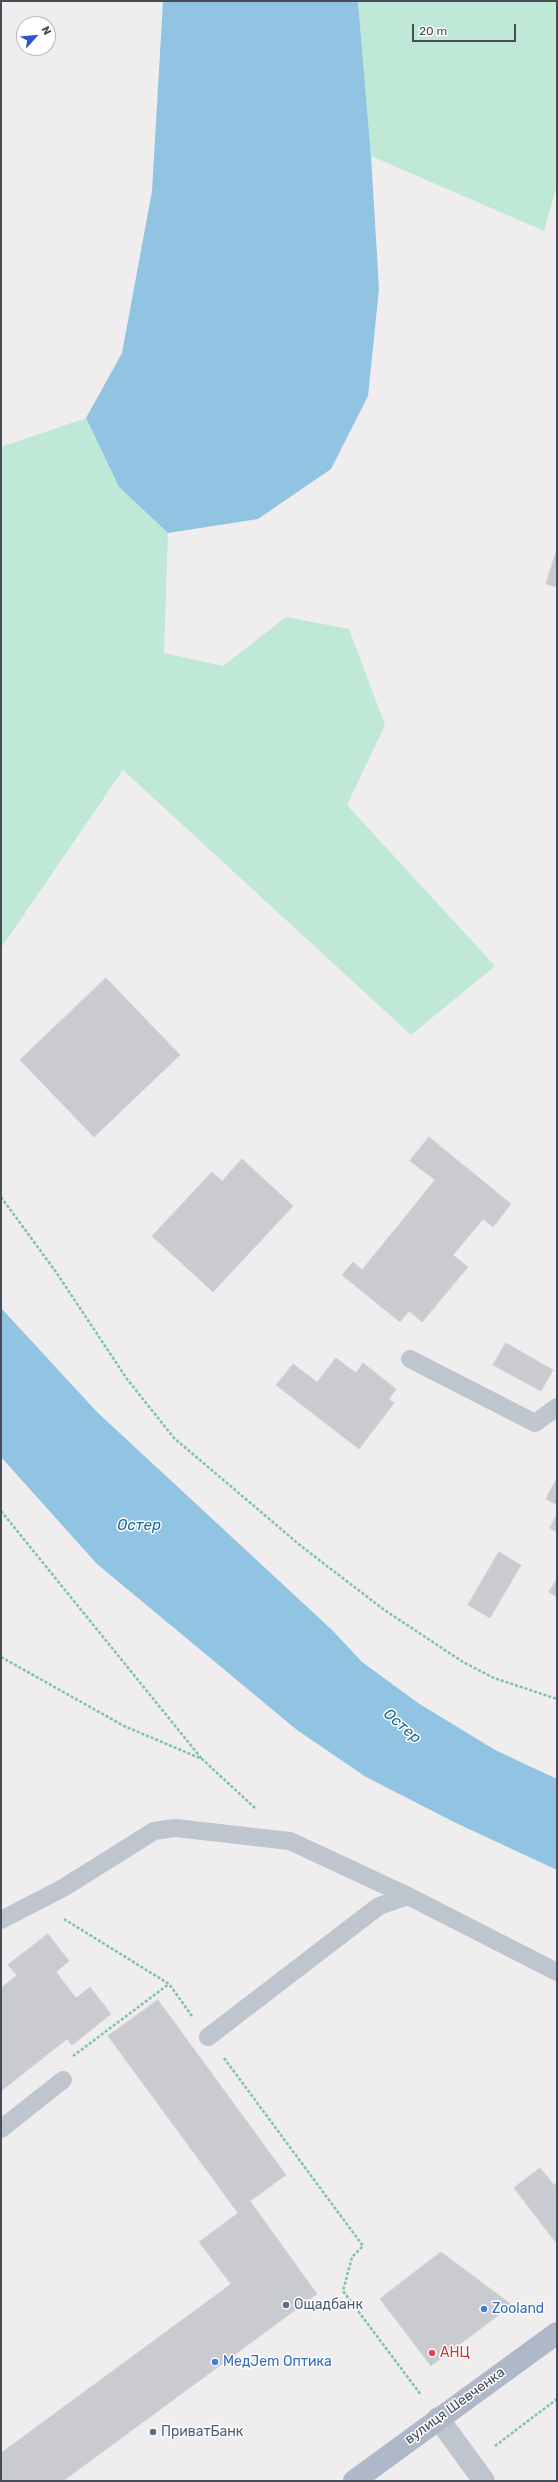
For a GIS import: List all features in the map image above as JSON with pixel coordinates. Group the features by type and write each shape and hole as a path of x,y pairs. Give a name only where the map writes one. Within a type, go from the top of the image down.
{"main road":[{"name":"вулиця Шевченка","path":"354,2481 438,2418 557,2333"}],"street":[{"path":"438,2418 478,2473"}],"lane":[{"path":"410,1359 535,1423 557,1407"},
{"path":"1,1920 63,1888 154,1831 175,1828 290,1842 408,1896 557,1972"},
{"path":"208,2037 379,1906 408,1896"},
{"path":"1,2129 63,2080"}],"path":[{"path":"1,1197 56,1272 127,1379 154,1416 174,1438 301,1546 382,1609 463,1662 494,1678 557,1699"},
{"path":"1,1511 202,1759 257,1811"},
{"path":"1,1657 124,1726 202,1759"},
{"path":"36,1902 169,1984 364,2246 352,2257 343,2291 438,2418"},
{"path":"63,2080 69,2058 169,1984"},
{"path":"478,2473 557,2399"}],"green space":[{"path":"358,1 557,1 557,185 544,231 371,156"},
{"path":"86,418 119,487 168,533 164,653 223,666 286,617 349,629 385,725 347,805 495,966 411,1035 123,770 1,948 1,447"}],"water":[{"path":"163,1 358,1 371,156 379,289 368,396 331,469 258,519 168,533 119,487 86,418 122,353 152,191"},
{"name":"Остер","path":"1,1308 97,1412 332,1630 362,1662 418,1703 495,1750 557,1779 557,1870 456,1823 366,1777 297,1730 97,1564 1,1457"}],"building":[{"path":"557,549 557,587 546,584"},
{"path":"106,978 180,1055 94,1137 20,1060"},
{"path":"429,1137 511,1204 493,1227 483,1219 453,1255 468,1267 422,1322 409,1311 400,1322 342,1275 353,1262 362,1270 435,1180 410,1161"},
{"path":"242,1159 293,1206 213,1292 152,1236 212,1172 222,1181"},
{"path":"506,1343 553,1370 541,1391 493,1365"},
{"path":"336,1358 356,1373 363,1363 396,1389 389,1399 394,1403 359,1449 276,1385 293,1364 317,1382"},
{"path":"557,1478 557,1505 546,1499"},
{"path":"557,1515 557,1532 550,1528"},
{"path":"499,1552 521,1565 490,1618 468,1605"},
{"path":"557,1579 557,1597 549,1592"},
{"path":"48,1934 69,1961 56,1972 76,1998 90,1987 111,2014 72,2045 67,2039 1,2091 1,1988 17,1975 8,1965"},
{"path":"158,2000 286,2175 250,2201 317,2294 63,2481 1,2481 1,2453 231,2284 199,2242 238,2213 108,2036"},
{"path":"540,2168 554,2185 557,2183 557,2244 514,2188"},
{"path":"441,2252 512,2305 431,2366 380,2299"}],"place":[{"name":"Ощадбанк","path":"286,2305"},
{"name":"Zooland","path":"484,2309"},
{"name":"АНЦ","path":"432,2353"},
{"name":"МедJem Оптика","path":"215,2362"},
{"name":"ПриватБанк","path":"153,2432"}]}
